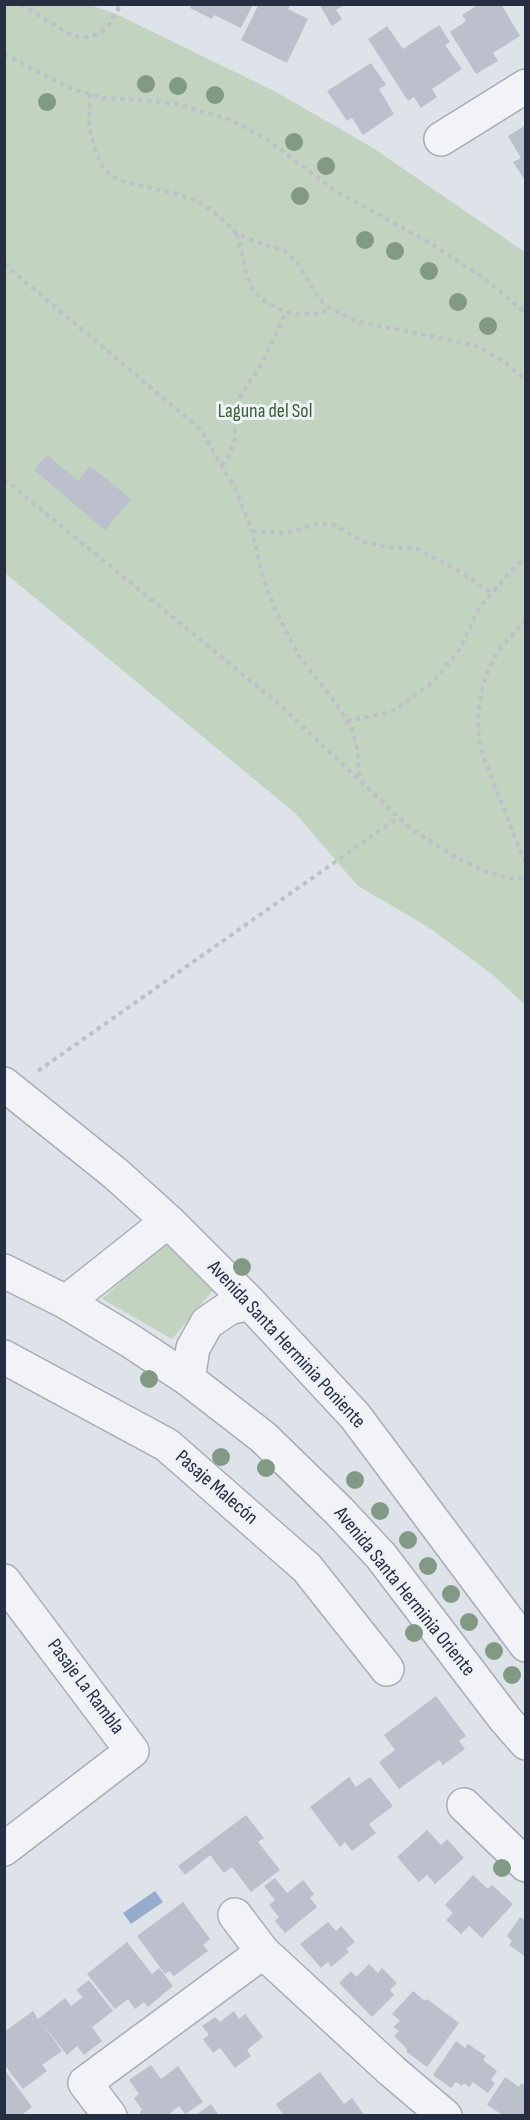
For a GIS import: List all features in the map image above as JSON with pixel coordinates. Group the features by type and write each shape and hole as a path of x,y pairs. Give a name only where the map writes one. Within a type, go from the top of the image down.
{"street":[{"path":"441,139 525,86"},
{"name":"Avenida Santa Herminia Poniente","path":"4,1084 116,1174 168,1221 250,1303 355,1416 525,1645"},
{"path":"66,1302 168,1221"},
{"name":"Avenida Santa Herminia Oriente","path":"4,1271 66,1302 129,1340 188,1379 263,1437 339,1510 381,1556 525,1743"},
{"path":"188,1379 193,1348 207,1323 229,1308 250,1303"},
{"name":"Pasaje Malecón","path":"4,1357 167,1445 307,1568 387,1669"},
{"name":"Pasaje La Rambla","path":"4,1581 132,1751 4,1849"},
{"path":"464,1805 525,1865"},
{"path":"235,1915 263,1952 392,2071 445,2115"},
{"path":"110,2115 85,2083 263,1952"}],"path":[{"path":"21,4 79,38 100,33 109,25 121,4"},
{"path":"4,54 67,87 102,98 142,99 177,105 231,120 265,138 334,190 420,237 482,277 525,314"},
{"path":"90,94 88,127 95,149 104,170 118,180 200,202 220,216 237,234 254,242 278,247 291,255 298,263 319,299 330,308 356,321 481,348 503,361 525,380"},
{"path":"237,234 247,276 253,290 265,301 286,312 300,314 314,314 330,308"},
{"path":"4,264 200,429 236,490 252,531 262,574 275,610 297,655 335,702 352,729 357,747 360,781"},
{"path":"222,466 231,452 235,407 263,362 286,312"},
{"path":"4,479 280,705 410,828 453,856 489,873 525,879"},
{"path":"252,531 287,533 320,523 335,525 361,541 381,546 418,549 464,574 492,593"},
{"path":"347,720 391,712 432,683 460,649 479,608 525,558"},
{"path":"525,620 498,651 487,673 478,717 479,741 482,751 525,864"},
{"path":"38,1071 399,817"}],"green space":[{"name":"Laguna del Sol","path":"5,5 90,5 116,14 276,92 373,148 525,252 525,1005 492,974 428,927 358,886 295,813 5,573"},
{"path":"167,1240 216,1287 172,1339 102,1299"}],"water":[{"path":"155,1891 163,1902 131,1924 123,1913"}],"building":[{"path":"192,4 253,4 241,28 214,15 212,19 190,8"},
{"path":"259,4 290,4 288,9 308,19 287,63 241,40"},
{"path":"319,4 346,4 336,10 342,19 332,26"},
{"path":"479,4 501,4 520,36 493,53 498,61 476,74 450,32 466,21 462,15"},
{"path":"439,25 450,42 445,45 462,69 432,89 437,97 421,108 414,97 408,101 368,39 387,26 403,49"},
{"path":"371,63 386,85 379,89 394,114 363,135 352,118 347,121 327,91"},
{"path":"526,125 526,182 513,162 521,158 508,136"},
{"path":"47,455 78,481 90,466 131,499 105,530 34,470"},
{"path":"436,1696 466,1736 459,1741 465,1749 443,1765 439,1760 399,1789 379,1762 395,1750 384,1735"},
{"path":"349,1777 356,1787 370,1777 393,1806 369,1824 376,1833 352,1851 345,1842 340,1847 310,1807"},
{"path":"246,1815 264,1838 258,1842 280,1870 251,1892 232,1867 224,1873 210,1855 185,1875 178,1866"},
{"path":"427,1830 441,1845 447,1839 464,1858 435,1884 427,1875 419,1882 397,1857"},
{"path":"473,1875 488,1889 492,1885 513,1904 482,1938 469,1926 461,1934 446,1920 453,1913 445,1905"},
{"path":"275,1878 287,1893 303,1880 314,1894 310,1898 317,1907 285,1933 275,1921 279,1917 269,1905 275,1900 264,1886"},
{"path":"183,1902 210,1939 203,1945 208,1951 174,1976 169,1971 165,1974 137,1936"},
{"path":"520,1917 526,1921 526,1957 509,1945 512,1941 507,1936"},
{"path":"328,1922 336,1931 341,1926 355,1942 346,1949 349,1952 331,1967 328,1962 321,1968 300,1944"},
{"path":"127,1942 152,1974 159,1968 173,1986 148,2007 144,2002 135,2009 128,1999 115,2009 87,1974"},
{"path":"369,1964 378,1973 382,1968 397,1983 390,1990 394,1995 372,2017 339,1983 351,1971 356,1977"},
{"path":"89,1980 113,2011 92,2027 102,2041 84,2055 77,2046 67,2055 41,2022 62,2051 42,2065 47,2071 23,2089 4,2064 4,2032 33,2011 38,2019 65,1998 71,2006 83,1997 76,1990"},
{"path":"413,1991 459,2023 427,2067 407,2052 407,2049 394,2036 399,2031 393,2027 400,2021 392,2014"},
{"path":"234,2011 239,2019 245,2014 263,2037 247,2050 251,2056 235,2068 220,2048 213,2053 203,2039 209,2035 202,2026 215,2017 220,2022"},
{"path":"456,2041 465,2048 468,2044 486,2056 483,2060 497,2071 491,2080 495,2083 488,2093 473,2082 469,2087 464,2083 462,2086 456,2082 451,2088 433,2075"},
{"path":"151,2065 161,2079 178,2066 203,2102 185,2114 179,2106 167,2116 142,2116 140,2112 142,2110 134,2098 139,2094 129,2080"},
{"path":"4,2069 32,2107 20,2116 4,2116"},
{"path":"320,2072 344,2104 352,2098 365,2116 284,2116 276,2104"},
{"path":"505,2077 519,2087 521,2083 526,2086 526,2116 504,2116 487,2105"},
{"path":"211,2104 219,2116 195,2116"}]}
